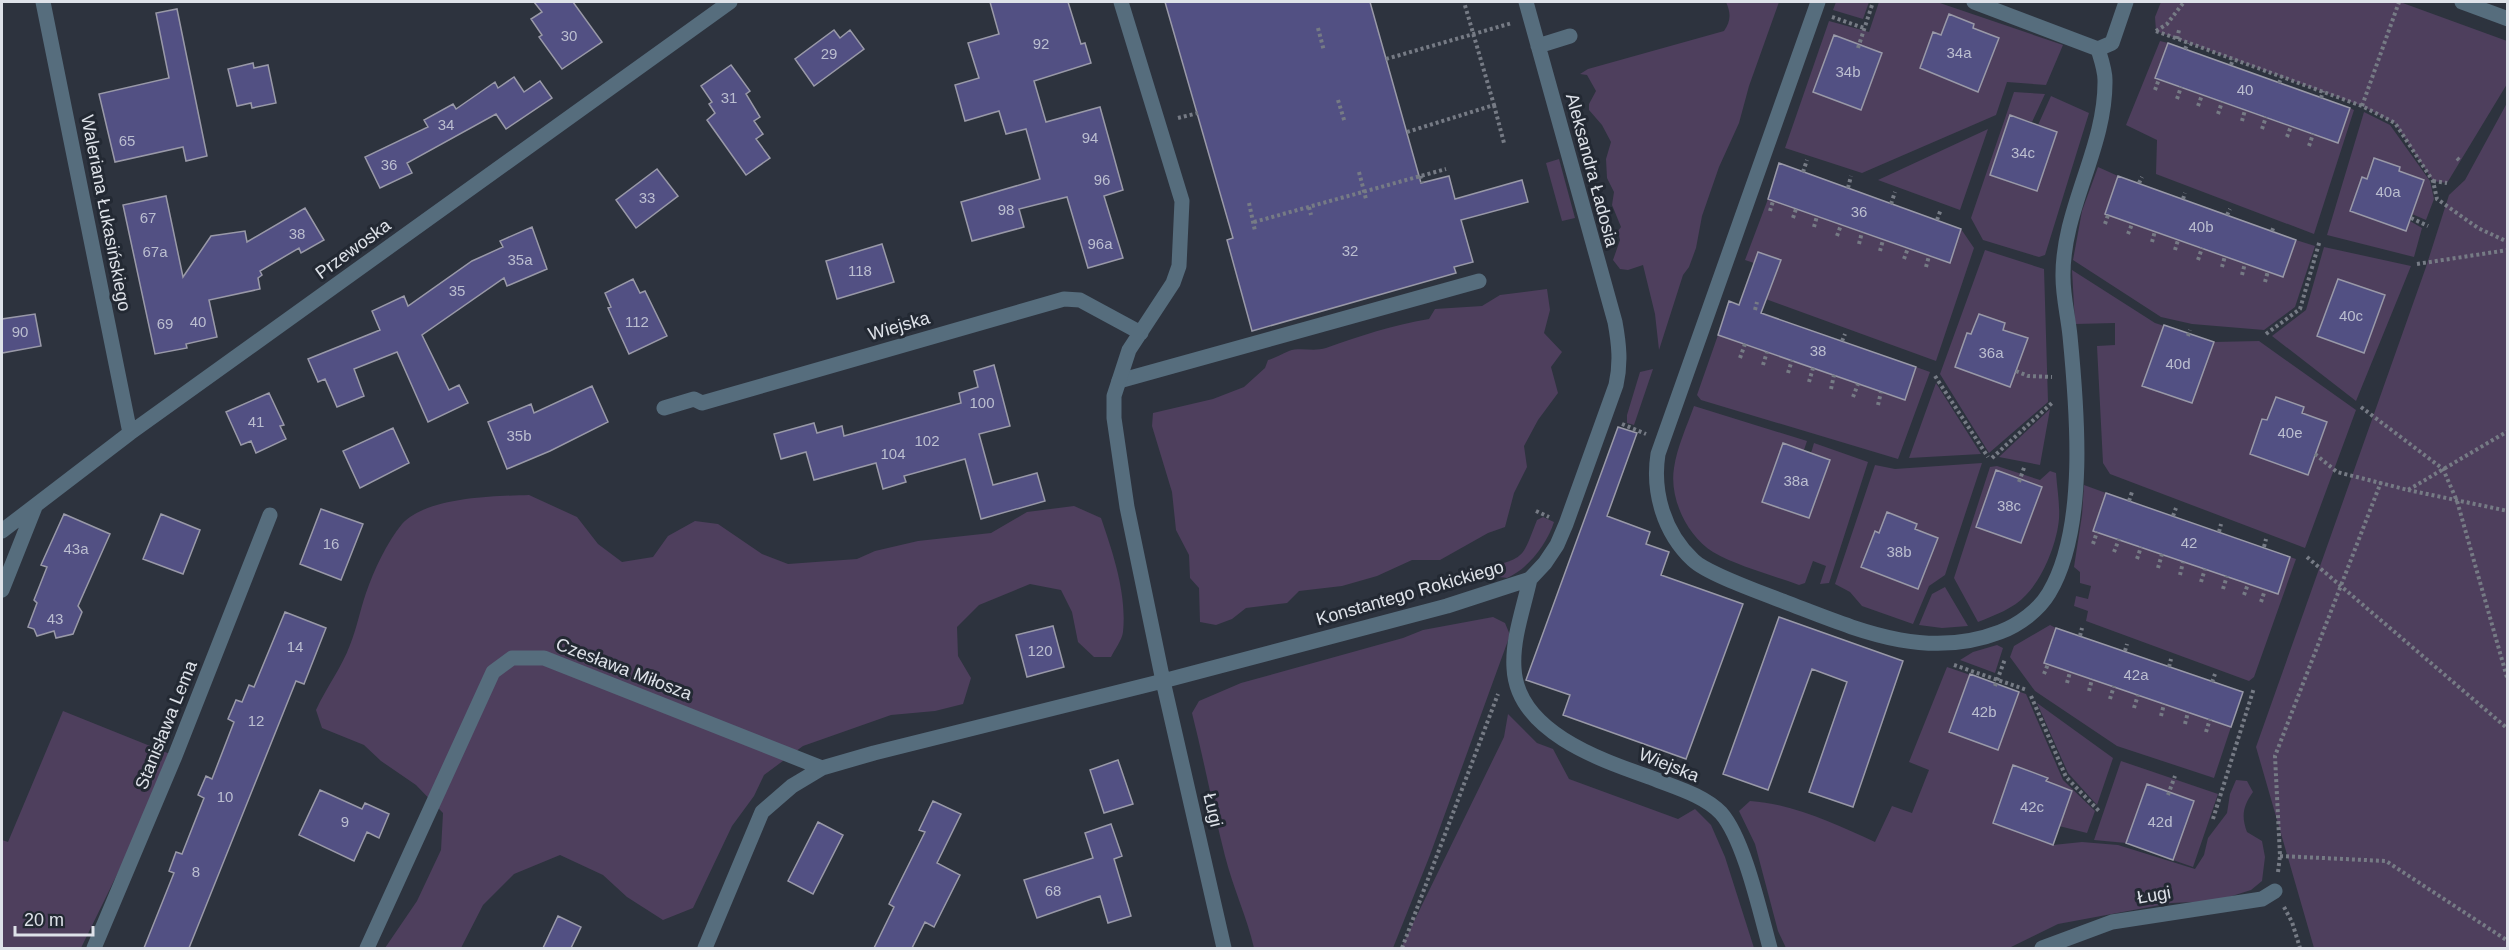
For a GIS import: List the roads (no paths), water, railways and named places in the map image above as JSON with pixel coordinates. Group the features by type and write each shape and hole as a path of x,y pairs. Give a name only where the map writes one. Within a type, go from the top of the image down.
{"street":[{"name":"Waleriana Łukasińskiego","path":"43,2 130,433"},
{"name":"Przewoska","path":"2,531 130,433 730,2"},
{"path":"1121,2 1182,201 1179,266 1173,283 1129,350 1114,396 1116,439 1127,507 1163,681"},
{"name":"Aleksandra Ładosia","path":"1526,2 1615,322 1619,348"},
{"path":"1974,2 2098,49 2112,44 2126,2"},
{"path":"2462,2 2508,19"},
{"path":"1822,8 1660,445 1655,470 1657,489 1660,507 1670,530 1678,544 1696,563 1796,606 1914,644 1948,645 1976,640 2005,630 2040,605 2050,592 2061,567 2066,549 2075,482 2077,409 2064,294 2063,265 2078,199 2102,120 2105,78 2098,49"},
{"path":"1538,46 1570,36"},
{"path":"1119,381 1479,281"},
{"name":"Wiejska","path":"664,408 694,399 702,402 1064,299 1080,300 1141,333"},
{"name":"Konstantego Rokickiego","path":"705,948 762,812 792,786 822,768 1447,606 1530,579 1557,545 1566,524 1616,385 1619,348"},
{"path":"2,590 35,507"},
{"name":"Stanisława Lema","path":"94,948 175,756 270,515"},
{"name":"Wiejska","path":"1530,579 1514,654 1516,682 1523,701 1552,732 1567,742 1675,787 1718,810 1730,824 1739,844 1770,948"},
{"name":"Czesława Miłosza","path":"367,948 493,672 512,658 544,658 822,768"},
{"name":"Ługi","path":"1163,681 1224,948"},
{"name":"Ługi","path":"2042,948 2112,922 2262,898 2275,891"}]}
